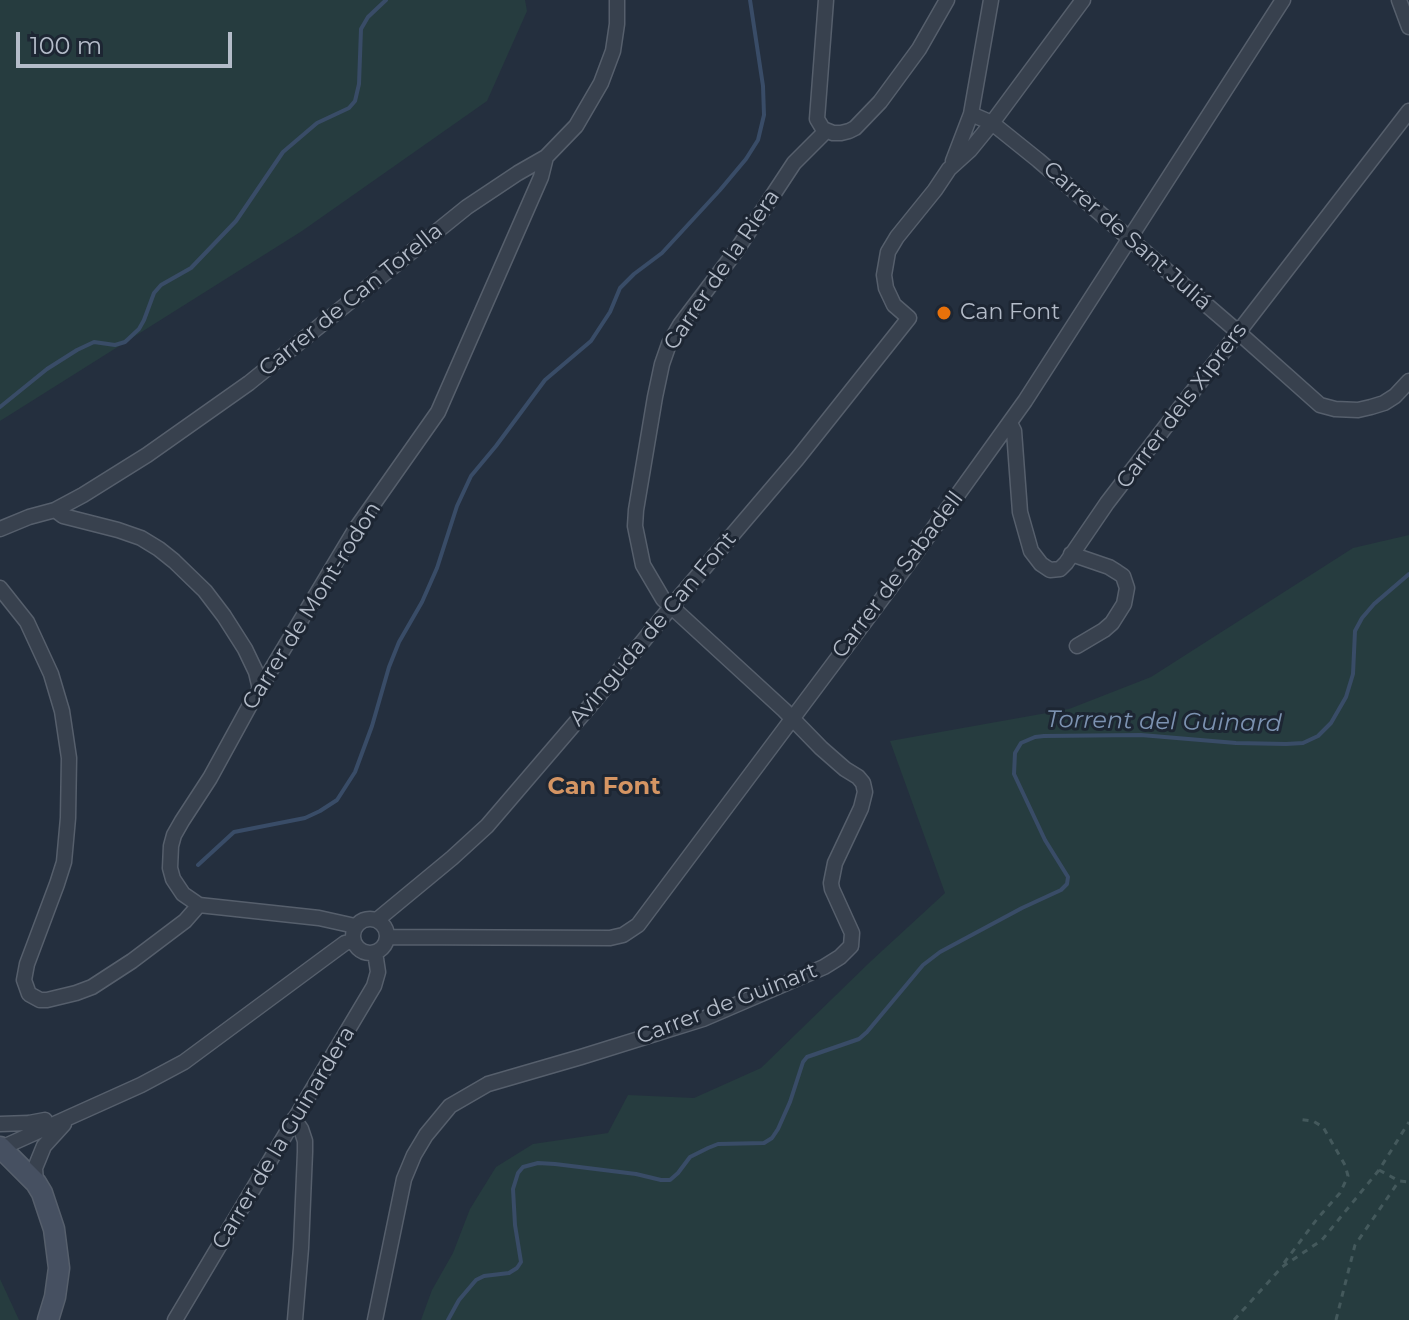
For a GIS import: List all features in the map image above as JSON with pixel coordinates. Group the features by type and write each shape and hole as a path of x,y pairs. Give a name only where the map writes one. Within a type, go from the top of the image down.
{"street":[{"name":"Carrer de Can Torella","path":"0,529 55,510 147,455 249,383 467,207 546,157 576,126 601,83 613,51 617,0"},
{"path":"826,0 817,119 819,126 826,131 841,133 849,131 880,102 919,49 947,0"},
{"path":"949,169 971,114 991,0"},
{"path":"949,169 992,123 1083,0"},
{"name":"Carrer de Sabadell","path":"387,937 588,939 623,935 646,916 1010,423 1283,0"},
{"path":"1399,0 1409,27"},
{"name":"Carrer dels Xiprers","path":"1071,554 1409,111"},
{"name":"Carrer de Sant Juliá","path":"971,114 992,123 1320,405 1358,410 1384,403 1409,381"},
{"name":"Carrer de la Riera","path":"671,607 643,565 635,526 662,364 680,325 736,251 794,163 826,131"},
{"name":"Carrer de Mont-rodon","path":"199,905 183,894 173,879 170,857 174,835 355,530 438,412 541,177 546,157"},
{"name":"Avinguda de Can Font","path":"377,920 487,826 797,459 909,318 890,298 884,275 885,263 897,237 949,169"},
{"path":"1010,423 1014,431 1020,512 1031,551 1050,570 1060,569 1071,554 1109,567 1123,576 1127,588 1124,604 1112,623 1077,646"},
{"path":"55,510 63,516 141,538 174,561 205,591 224,616 245,649 260,689"},
{"path":"0,588 27,622 51,674 62,711 69,758 64,862 27,964 24,980 29,994 47,1000 92,987 185,921 199,905 319,918 354,933"},
{"name":"Carrer de Guinart","path":"375,1320 404,1179 426,1135 450,1106 488,1084 703,1019 824,967 851,946 852,933 832,889 831,877 861,808 865,792 863,783 821,748 671,607"},
{"path":"48,1320 58,1283 58,1254 49,1211 36,1183 0,1148 141,1085 184,1062 345,943 360,921 367,918 377,920 384,926 387,937 382,948 375,952 363,952 358,949 354,933"},
{"name":"Carrer de la Guinardera","path":"175,1320 374,986 378,972 375,952"},
{"path":"0,1124 29,1123 73,1115"},
{"path":"36,1183 35,1168 44,1146 73,1115"},
{"path":"294,1119 305,1141 295,1320"}],"path":[{"path":"1234,1320 1282,1267 1340,1193 1348,1176 1323,1127 1313,1121 1297,1119"},
{"path":"1282,1267 1322,1240 1379,1170 1409,1122"},
{"path":"1379,1170 1399,1181 1409,1182"},
{"path":"1336,1320 1355,1245 1399,1181"}],"green space":[{"path":"0,0 525,0 527,11 487,101 302,231 0,421"},
{"path":"1409,535 1409,1320 421,1320 470,1209 496,1167 533,1144 608,1133 628,1095 694,1098 761,1068 945,893 890,741 1069,709 1151,677 1353,548"},
{"path":"0,1279 7,1294 19,1320 0,1320"}],"waterway":[{"path":"0,407 47,369 77,350 94,342 115,345 125,342 139,329 154,293 161,285 191,268 236,221 283,152 317,123 349,108 355,101 359,84 361,29 368,17 386,0"},
{"path":"198,865 234,832 305,818 320,811 337,800 355,772 389,667 437,568 457,506 471,476 545,380 591,341 610,312 620,288 662,253 720,190 758,140 764,115 763,86 750,0"},
{"name":"Torrent del Guinard","path":"448,1320 459,1300 476,1280 509,1273 521,1262 513,1189 523,1167 538,1163 555,1164 670,1180 690,1157 718,1144 764,1143 778,1129 807,1057 859,1039 923,965 940,952 1061,890 1067,884 1068,877 1045,840 1014,774 1015,753 1021,743 1044,736 1141,735 1236,743 1303,743 1318,736 1331,723 1346,697 1353,674 1355,631 1362,618 1409,574"}],"place":[{"name":"Can Font","path":"944,313"}],"district":[{"name":"Can Font","path":"604,787"}]}
